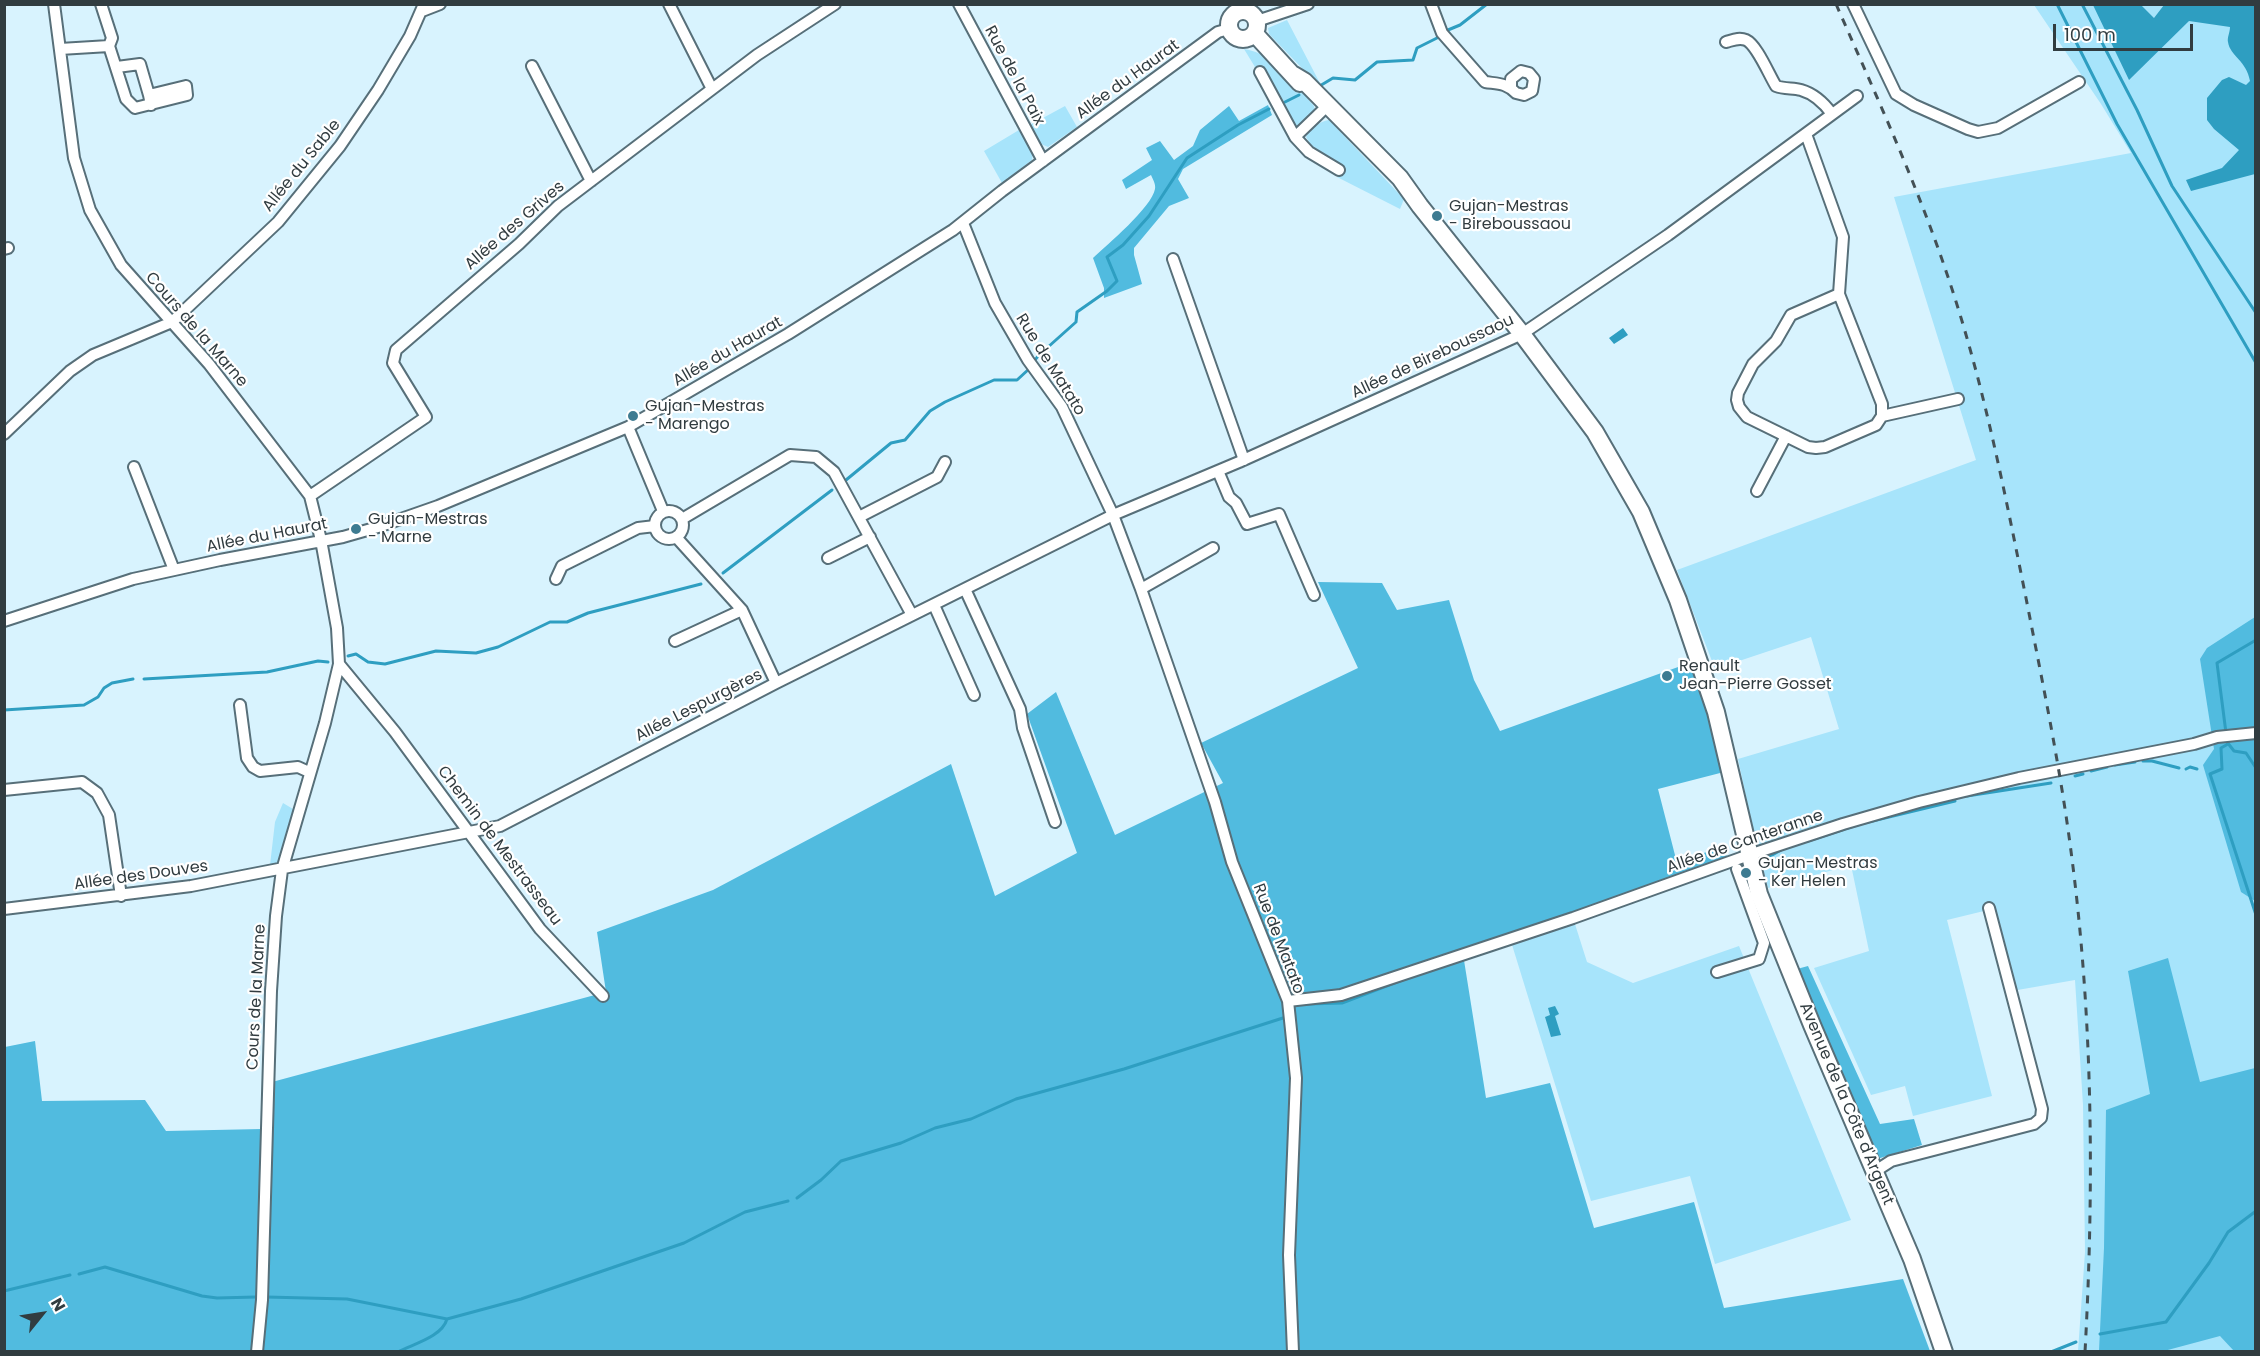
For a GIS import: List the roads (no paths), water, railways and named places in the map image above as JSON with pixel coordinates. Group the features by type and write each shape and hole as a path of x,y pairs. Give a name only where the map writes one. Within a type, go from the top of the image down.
{"main road":[{"path":"1247,11 1256,27 1247,39 1238,39 1229,16 1247,11"},
{"name":"Avenue de la Côte d'Argent","path":"1256,27 1294,75 1399,190 1420,206 1522,334 1595,432 1641,512 1662,558 1716,712 1770,941 1875,1172 1921,1281 1944,1352"}],"street":[{"name":"Cours de la Marne","path":"54,4 74,158 90,210 120,265 223,382 310,496 321,540 337,628 339,664 325,723 282,870 271,991 262,1227 262,1300 257,1352"},
{"path":"101,4 112,38 109,46 126,99 135,108 150,100 140,64 117,67"},
{"path":"423,8 440,4"},
{"path":"669,4 712,89"},
{"name":"Allée des Grives","path":"310,496 426,417 393,363 396,350 519,244 558,206 757,55 835,4"},
{"name":"Rue de la Paix","path":"960,4 1043,161"},
{"path":"1256,27 1308,4"},
{"path":"1431,4 1442,33 1485,82 1511,87"},
{"path":"1854,4 1896,94 1914,105 1968,129 1978,132 1998,128 2079,82"},
{"name":"Allée du Sable","path":"172,322 246,253 304,191 340,146 378,90 410,36 423,8"},
{"name":"Allée du Haurat","path":"4,621 133,579 344,537 378,527 438,506 628,427 818,317 963,223 1218,32 1229,16"},
{"path":"1726,42 1736,39 1746,40 1753,46 1776,86 1813,95 1822,100 1832,114"},
{"path":"60,49 109,46"},
{"path":"532,66 591,181"},
{"path":"1260,72 1294,137 1309,152 1339,170"},
{"name":"Allée de Bireboussaou","path":"1113,515 1244,460 1522,334 1664,238 1857,96"},
{"path":"1294,137 1326,108"},
{"path":"1806,134 1844,237 1839,294 1882,404 1882,416"},
{"name":"Rue de Matato","path":"963,223 995,303 1031,364 1062,407 1113,515 1215,802 1232,862 1288,1001 1296,1078 1289,1255 1293,1352"},
{"path":"1173,260 1244,460"},
{"path":"1839,294 1791,315 1776,341 1753,364 1738,393 1737,400 1743,413 1808,447 1826,447 1873,427 1882,416 1958,399"},
{"path":"4,434 70,371 93,355 172,322"},
{"path":"628,427 663,512"},
{"path":"1757,491 1786,436"},
{"path":"682,519 790,455 816,457 834,472 912,615"},
{"path":"859,517 937,477 945,462"},
{"path":"134,467 174,570"},
{"path":"1218,471 1229,496 1236,503 1247,524 1279,514 1314,595"},
{"path":"663,512 678,513 682,519 683,527 676,537 664,538 659,535 655,526 657,517 663,512"},
{"name":"Allée Lespurgères","path":"282,870 500,826 776,683 1113,515"},
{"path":"556,579 562,566 638,528 655,526"},
{"path":"676,537 742,610 776,683"},
{"path":"828,558 870,537"},
{"path":"1141,589 1213,548"},
{"path":"965,589 1020,709 1023,728 1055,822"},
{"path":"934,604 974,695"},
{"path":"675,641 742,610"},
{"name":"Chemin de Mestrasseau","path":"339,664 470,832 540,928 603,996"},
{"path":"240,705 247,758 252,767 260,771 298,767 309,772"},
{"name":"Allée de Canteranne","path":"1288,1001 1341,995 1573,918 1749,855 1843,824 1959,791 2194,744 2205,739 2256,733"},
{"path":"4,790 82,782 97,793 110,815 121,896"},
{"path":"1718,972 1760,959 1770,941 1737,869"},
{"name":"Allée des Douves","path":"4,909 121,896 282,870"},
{"path":"1875,1172 1892,1161 2034,1124 2041,1118 2042,1109 1989,908"}],"waterway":[{"path":"1448,30 1460,25 1487,4"},
{"path":"2057,4 2117,124 2256,363"},
{"path":"2082,4 2137,110 2172,186 2256,313"},
{"path":"1318,87 1333,78 1355,80 1377,62 1413,60 1417,48 1439,37"},
{"path":"1285,102 1299,95"},
{"path":"1033,363 1076,322 1077,312 1117,281 1107,257 1123,245 1149,216 1187,158 1238,125 1269,109"},
{"path":"846,480 891,443 905,440 930,411 994,380 1017,380 1029,369"},
{"path":"723,573 832,490"},
{"path":"348,656 356,654 368,662 385,664 436,651 476,653 498,647 550,622 567,622 588,613 701,584"},
{"path":"2226,733 2217,663 2256,640"},
{"path":"144,679 267,672 318,661 328,662"},
{"path":"4,710 84,705 98,697 104,688 112,683 133,679"},
{"path":"2227,742 2234,751 2246,753 2256,768"},
{"path":"2228,744 2221,748 2222,769 2210,774 2256,915"},
{"path":"2143,761 2179,768"},
{"path":"2115,765 2135,762"},
{"path":"2091,771 2107,767"},
{"path":"2186,769 2190,767 2197,769"},
{"path":"2075,776 2083,774"},
{"path":"1967,796 2051,783"},
{"path":"1808,841 1860,824 1955,801"},
{"path":"1760,862 1781,850"},
{"path":"1308,1004 1342,1003 1410,977"},
{"path":"797,1198 841,1161 901,1143 935,1128 971,1119 1016,1099 1124,1069 1286,1017"},
{"path":"266,1297 347,1299 447,1319 521,1299 684,1243 745,1212 788,1201"},
{"path":"2100,1334 2166,1322 2209,1263 2228,1232 2256,1211"},
{"path":"79,1274 105,1267 202,1296 256,1297"},
{"path":"4,1291 70,1275"},
{"path":"398,1352 439,1331 447,1319"},
{"path":"2051,1352 2076,1342"}],"railway":[{"path":"1836,4 1909,172 1960,314 2001,476 2051,728 2072,859 2088,1043 2090,1229 2085,1352"}],"place":[{"name":"Gujan-Mestras - Bireboussaou","path":"1437,216"},
{"name":"Gujan-Mestras - Marengo","path":"633,416"},
{"name":"Gujan-Mestras - Marne","path":"356,529"},
{"name":"Renault Jean-Pierre Gosset","path":"1667,676"},
{"name":"Gujan-Mestras - Ker Helen","path":"1746,873"}]}
